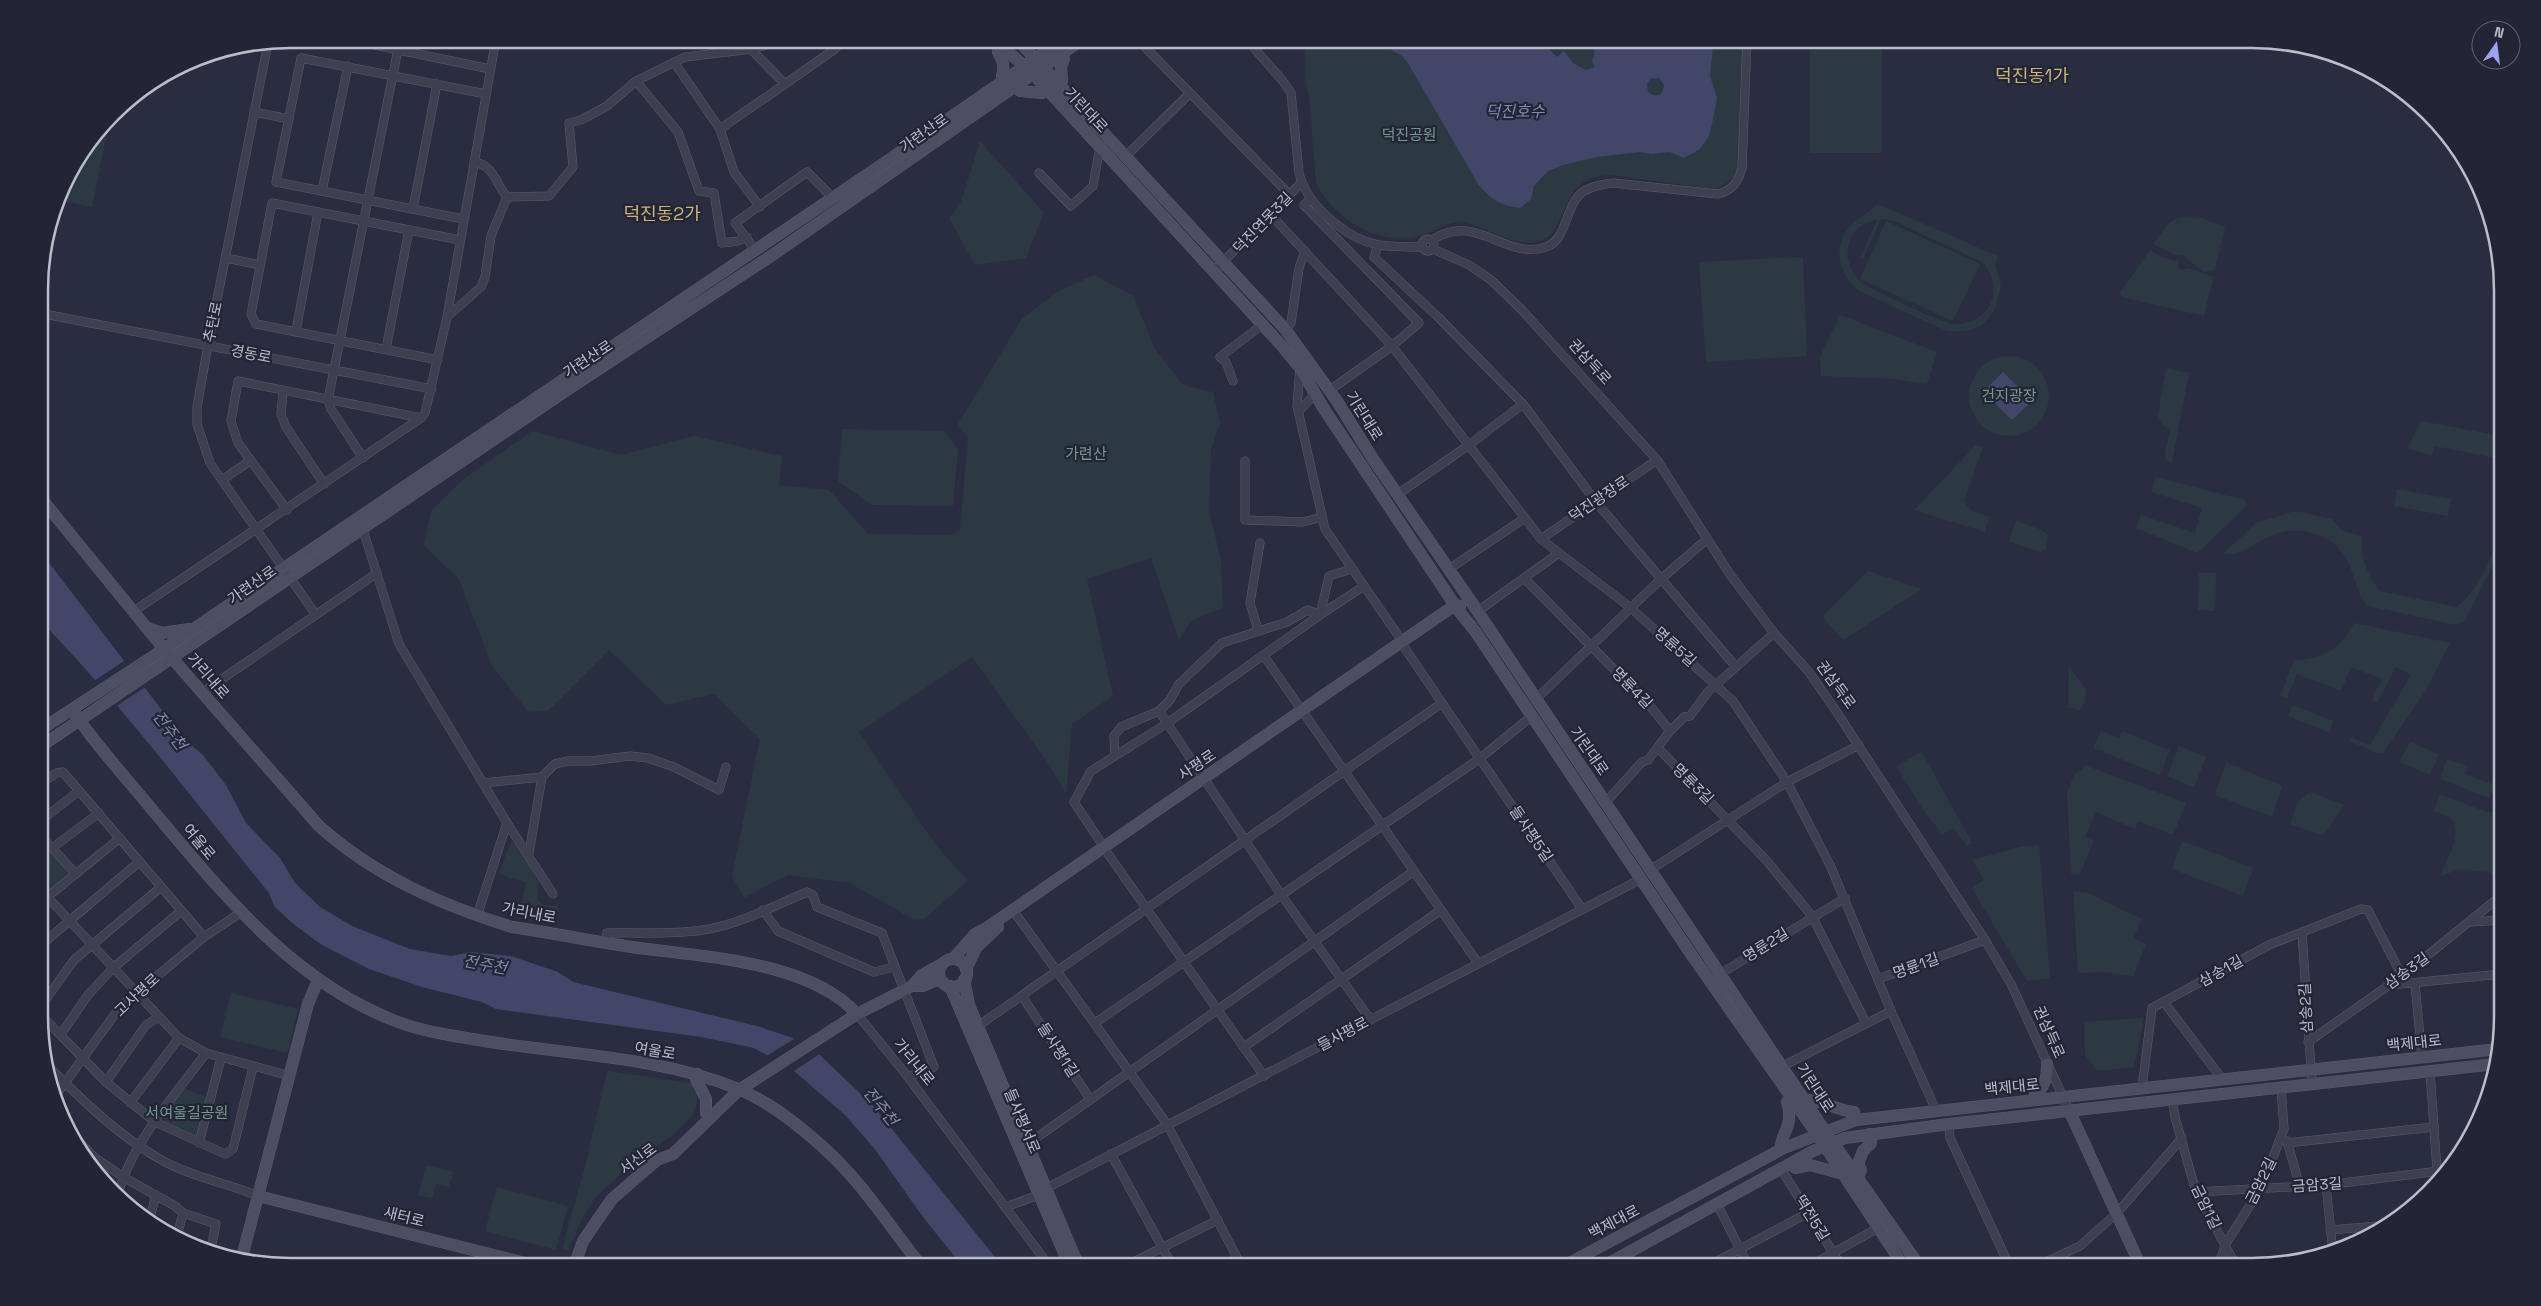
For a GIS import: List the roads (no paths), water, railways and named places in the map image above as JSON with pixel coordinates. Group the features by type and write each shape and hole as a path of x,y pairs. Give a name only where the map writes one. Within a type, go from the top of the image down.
{"street":[{"path":"393,48 490,69"},
{"path":"134,612 287,510 421,418 425,413 447,317 494,48"},
{"path":"507,197 548,196 573,167 569,123 581,120 607,106 636,81 685,57 756,48"},
{"path":"720,128 836,48"},
{"path":"1001,48 998,52 1004,68 1002,76 1020,91 1042,93 1046,90"},
{"name":"기린대로","path":"1011,48 1058,85 1285,329 1330,390 1449,569 1465,607 1532,716 1645,875 1720,974 1806,1100 1821,1132"},
{"name":"기린대로","path":"1023,48 1034,65 1046,90 1214,271 1300,368 1316,394 1465,607 1535,700 1606,802 1645,875 1792,1098 1858,1177 1914,1258"},
{"path":"1034,65 1058,48"},
{"path":"1034,65 1061,48"},
{"path":"1146,48 1290,195"},
{"name":"권삼득로","path":"1254,48 1291,93 1301,183 1311,199 1350,234 1378,245 1422,246 1428,252 1433,249 1469,265 1491,280 1522,310 1657,460 1706,540 1774,633 1809,672 1859,745 1985,940 2011,984 2059,1092 2065,1098 2137,1258"},
{"path":"1422,246 1425,240 1432,240 1454,230 1463,230 1518,248 1544,247 1553,244 1574,201 1583,192 1597,186 1613,183 1718,194 1726,192 1739,179 1742,168 1747,48"},
{"name":"추탄로","path":"267,49 208,345 197,406 197,424 210,463 316,615"},
{"path":"363,458 331,409 328,400 398,49"},
{"path":"752,49 785,84"},
{"path":"1056,50 1064,59 1060,67 1062,81 1058,85"},
{"path":"463,219 276,182 301,58 486,94"},
{"path":"674,62 720,128 734,172 760,207"},
{"name":"가련산로","path":"48,725 193,628 363,530 567,390 782,248 1034,65"},
{"path":"322,191 348,66"},
{"path":"636,81 678,132 699,191 714,193 722,243 738,241 747,237"},
{"name":"가련산로","path":"48,742 191,646 286,574 755,250 1010,83"},
{"path":"413,209 438,84"},
{"path":"1126,156 1189,94"},
{"path":"254,112 289,119"},
{"path":"1039,173 1071,206 1093,186 1100,147"},
{"path":"474,162 484,164 491,170 507,197"},
{"path":"755,250 735,223 807,172 833,198"},
{"name":"덕진연못3길","path":"1222,261 1233,254 1301,183"},
{"path":"447,317 483,282 491,236 507,197"},
{"path":"1311,199 1304,205 1418,323 1392,346 1330,390"},
{"path":"438,360 256,324 251,314 272,203 460,240"},
{"path":"296,331 318,212"},
{"path":"1271,214 1392,346 1541,539 1559,553 1525,579 1465,607"},
{"path":"386,349 409,230"},
{"path":"1432,240 1433,249"},
{"path":"1363,264 1374,257 1378,245"},
{"path":"1285,329 1291,323 1299,268 1305,251"},
{"path":"1374,257 1438,317 1523,404 1596,502 1736,667"},
{"path":"226,258 260,265"},
{"path":"1214,271 1222,261"},
{"name":"경동로","path":"48,314 432,389"},
{"path":"1233,381 1226,362 1220,357 1262,324"},
{"name":"들사평5길","path":"1300,368 1299,411 1325,528 1479,759 1582,909"},
{"path":"287,510 238,443 231,421 238,382 421,418"},
{"path":"283,391 281,414 286,427 324,484"},
{"path":"1299,411 1316,394"},
{"path":"1398,494 1469,445 1523,404"},
{"path":"222,480 251,460"},
{"name":"덕진광장로","path":"1541,539 1657,460"},
{"path":"1245,461 1245,520 1303,522 1322,517"},
{"name":"가리내로","path":"48,507 164,649 319,826 346,851 406,887 477,916 512,927 777,970 825,988 846,1002 908,1077 1043,1258"},
{"path":"1449,569 1525,518"},
{"path":"363,530 399,644 507,823 529,853 554,894"},
{"path":"1535,700 1661,579 1706,540"},
{"path":"1258,630 1250,603 1260,543"},
{"name":"명륜5길","path":"1559,553 1631,608 1718,685"},
{"path":"1320,615 1329,576 1352,569"},
{"path":"203,692 377,572"},
{"path":"1525,579 1591,647"},
{"path":"1264,1076 1185,961 1146,910 1074,802 1090,771 1166,724 1364,586"},
{"name":"사평로","path":"845,1021 907,988 922,975 953,959 974,934 988,927 1206,781 1302,712 1403,644 1465,607"},
{"path":"1115,756 1114,736 1121,727 1159,711 1170,700 1179,684 1222,643 1287,622 1308,610 1320,615"},
{"path":"147,628 162,632 193,628"},
{"path":"1606,802 1642,762 1648,760 1658,749 1660,743 1684,717 1690,716 1708,692 1774,633"},
{"path":"186,674 187,655 191,646"},
{"name":"명륜4길","path":"1591,647 1651,707 1670,732"},
{"path":"1264,656 1478,963"},
{"path":"1718,685 1734,701 1787,782 1845,898 1878,979"},
{"path":"978,1026 1191,880 1442,703"},
{"name":"여울로","path":"76,707 84,717 97,744 240,913 318,980 364,1007 416,1027 456,1036 654,1065 697,1074 740,1090 791,1120 824,1148 867,1196 913,1256"},
{"path":"1159,711 1245,842 1370,1020"},
{"path":"1095,1023 1280,893 1479,759 1532,716"},
{"name":"명륜3길","path":"1645,875 1787,782 1859,745"},
{"name":"명륜3길","path":"1658,749 1766,860 1812,916"},
{"path":"529,853 542,777 555,764 568,761 590,761 630,756 648,758 674,767 719,790 726,767"},
{"path":"48,778 63,772 160,888 204,937"},
{"path":"484,783 542,777"},
{"path":"48,815 79,792"},
{"path":"52,848 99,813"},
{"path":"477,916 507,823"},
{"path":"48,893 75,874 120,838"},
{"path":"48,844 75,874"},
{"name":"사평로","path":"973,1014 968,1005 964,980 970,957 981,942 992,931 1017,916 1105,849"},
{"path":"48,939 138,862"},
{"path":"1029,1144 1414,871"},
{"name":"들사평로","path":"1005,1207 1042,1192 1166,1124 1264,1076 1645,875"},
{"path":"48,996 65,970 160,888"},
{"path":"604,943 607,933 702,930 721,926 807,892 813,895 817,907 882,933 894,967 907,988 934,1067 908,1077"},
{"name":"명륜2길","path":"1720,974 1812,916 1845,898"},
{"path":"48,901 179,1038 206,1053 290,1076"},
{"name":"삼송3길","path":"2308,1042 2389,986 2494,902"},
{"path":"764,910 778,931 874,972 894,967"},
{"path":"1244,1047 1442,910"},
{"name":"삼송1길","path":"2142,1088 2152,1008 2269,945 2360,910 2368,910 2402,976"},
{"path":"61,1034 88,995 113,968 181,911"},
{"name":"고사평로","path":"59,1091 120,1007 204,937 240,913"},
{"path":"1017,916 1166,1124 1237,1258"},
{"path":"1812,916 1866,1022"},
{"path":"2470,922 2494,920"},
{"name":"삼송2길","path":"2302,932 2312,1084"},
{"name":"명륜1길","path":"1936,1110 1878,979 1985,940"},
{"path":"953,959 961,962 966,968"},
{"path":"942,964 939,975 946,984"},
{"path":"2389,986 2494,975"},
{"path":"243,1254 308,1004 318,980"},
{"path":"907,988 923,986 937,980 958,986 964,980"},
{"name":"들사평서로","path":"946,984 1042,1192 1075,1258"},
{"path":"2415,984 2422,1057"},
{"name":"들사평1길","path":"1022,996 1090,1099"},
{"path":"2164,1002 2222,1079"},
{"path":"1783,1066 1891,1010"},
{"name":"들사평서로","path":"973,1014 1029,1144 1042,1192 1067,1258"},
{"path":"106,1082 146,1025 159,1017"},
{"name":"서신로","path":"577,1258 583,1241 612,1199 658,1160 673,1154 740,1090 845,1021"},
{"path":"48,1022 106,1082 155,1122 225,1154 233,1149 253,1067"},
{"path":"130,1103 179,1038"},
{"name":"백제대로","path":"1579,1258 1781,1149 1856,1120 2491,1050"},
{"path":"120,1189 123,1177 155,1122 206,1053"},
{"path":"199,1143 222,1058"},
{"path":"2035,1100 2035,1094 2039,1092 2045,1083 2047,1064"},
{"name":"백제대로","path":"1619,1258 1829,1143 1870,1134 1949,1124 2489,1065"},
{"path":"2430,1071 2437,1171"},
{"name":"새터로","path":"54,1072 103,1119 165,1162 258,1196 502,1258"},
{"path":"697,1074 696,1079 705,1095 706,1113 711,1117"},
{"name":"금암2길","path":"2221,1258 2225,1245 2262,1188 2284,1129 2281,1087"},
{"path":"1781,1149 1780,1143 1784,1138 1790,1120 1787,1102 1792,1098"},
{"name":"금암1길","path":"2172,1099 2196,1192 2233,1258"},
{"path":"1806,1100 1813,1100 1832,1108 1854,1112 1856,1120"},
{"path":"1949,1124 1950,1138 2006,1258"},
{"name":"금암2길","path":"2287,1143 2434,1127"},
{"path":"2284,1129 2300,1186"},
{"path":"1858,1177 1861,1170 1858,1164 1863,1152 1871,1143 1870,1134"},
{"path":"2054,1258 2080,1246 2117,1213 2182,1138"},
{"name":"기린대로","path":"1829,1143 1843,1174 1898,1258"},
{"path":"88,1150 123,1177 156,1195 183,1213 216,1224 211,1246"},
{"path":"1111,1154 1168,1258"},
{"path":"1786,1166 1795,1168 1810,1165 1843,1174"},
{"name":"떡전5길","path":"1786,1166 1808,1213 1836,1258"},
{"name":"금암3길","path":"2196,1192 2326,1185 2437,1171"},
{"path":"2326,1185 2333,1245"},
{"path":"151,1215 156,1195"},
{"path":"1717,1204 1744,1258"},
{"path":"178,1231 183,1213"},
{"path":"1722,1258 1808,1213"},
{"path":"1141,1258 1218,1220"},
{"path":"2330,1230 2371,1227"},
{"path":"1824,1258 1878,1228"},
{"path":"1626,1254 1628,1258"}],"water":[{"name":"덕진호수","path":"1388,48 1548,48 1557,57 1564,51 1573,63 1586,70 1595,67 1592,61 1595,52 1593,48 1713,48 1710,76 1717,98 1709,136 1700,149 1684,158 1670,152 1651,154 1640,152 1597,157 1563,165 1548,171 1534,186 1531,199 1520,208 1507,206 1496,201 1478,184 1408,63 1402,56","holes":["1659,78 1664,88 1659,95 1654,95 1648,92 1647,84 1650,79"]},
{"path":"2003,372 2032,401 2012,420 1983,392"},
{"name":"전주천","path":"48,561 184,739 203,755 226,785 246,823 280,858 295,883 320,907 352,926 410,949 451,956 471,952 511,956 558,972 573,982 757,1026 793,1038 820,1055 874,1107 996,1258 956,1258 923,1217 874,1148 844,1114 794,1071 754,1048 701,1037 496,1009 482,1002 422,987 369,969 322,945 292,923 274,906 269,893 158,754 48,629"}],"district":[{"name":"덕진동1가","path":"2032,76"},
{"name":"덕진동2가","path":"662,214"}],"park label":[{"name":"덕진공원","path":"1409,135"},
{"name":"건지광장","path":"2009,396"},
{"name":"가련산","path":"1086,454"},
{"name":"서여울길공원","path":"187,1113"}]}
